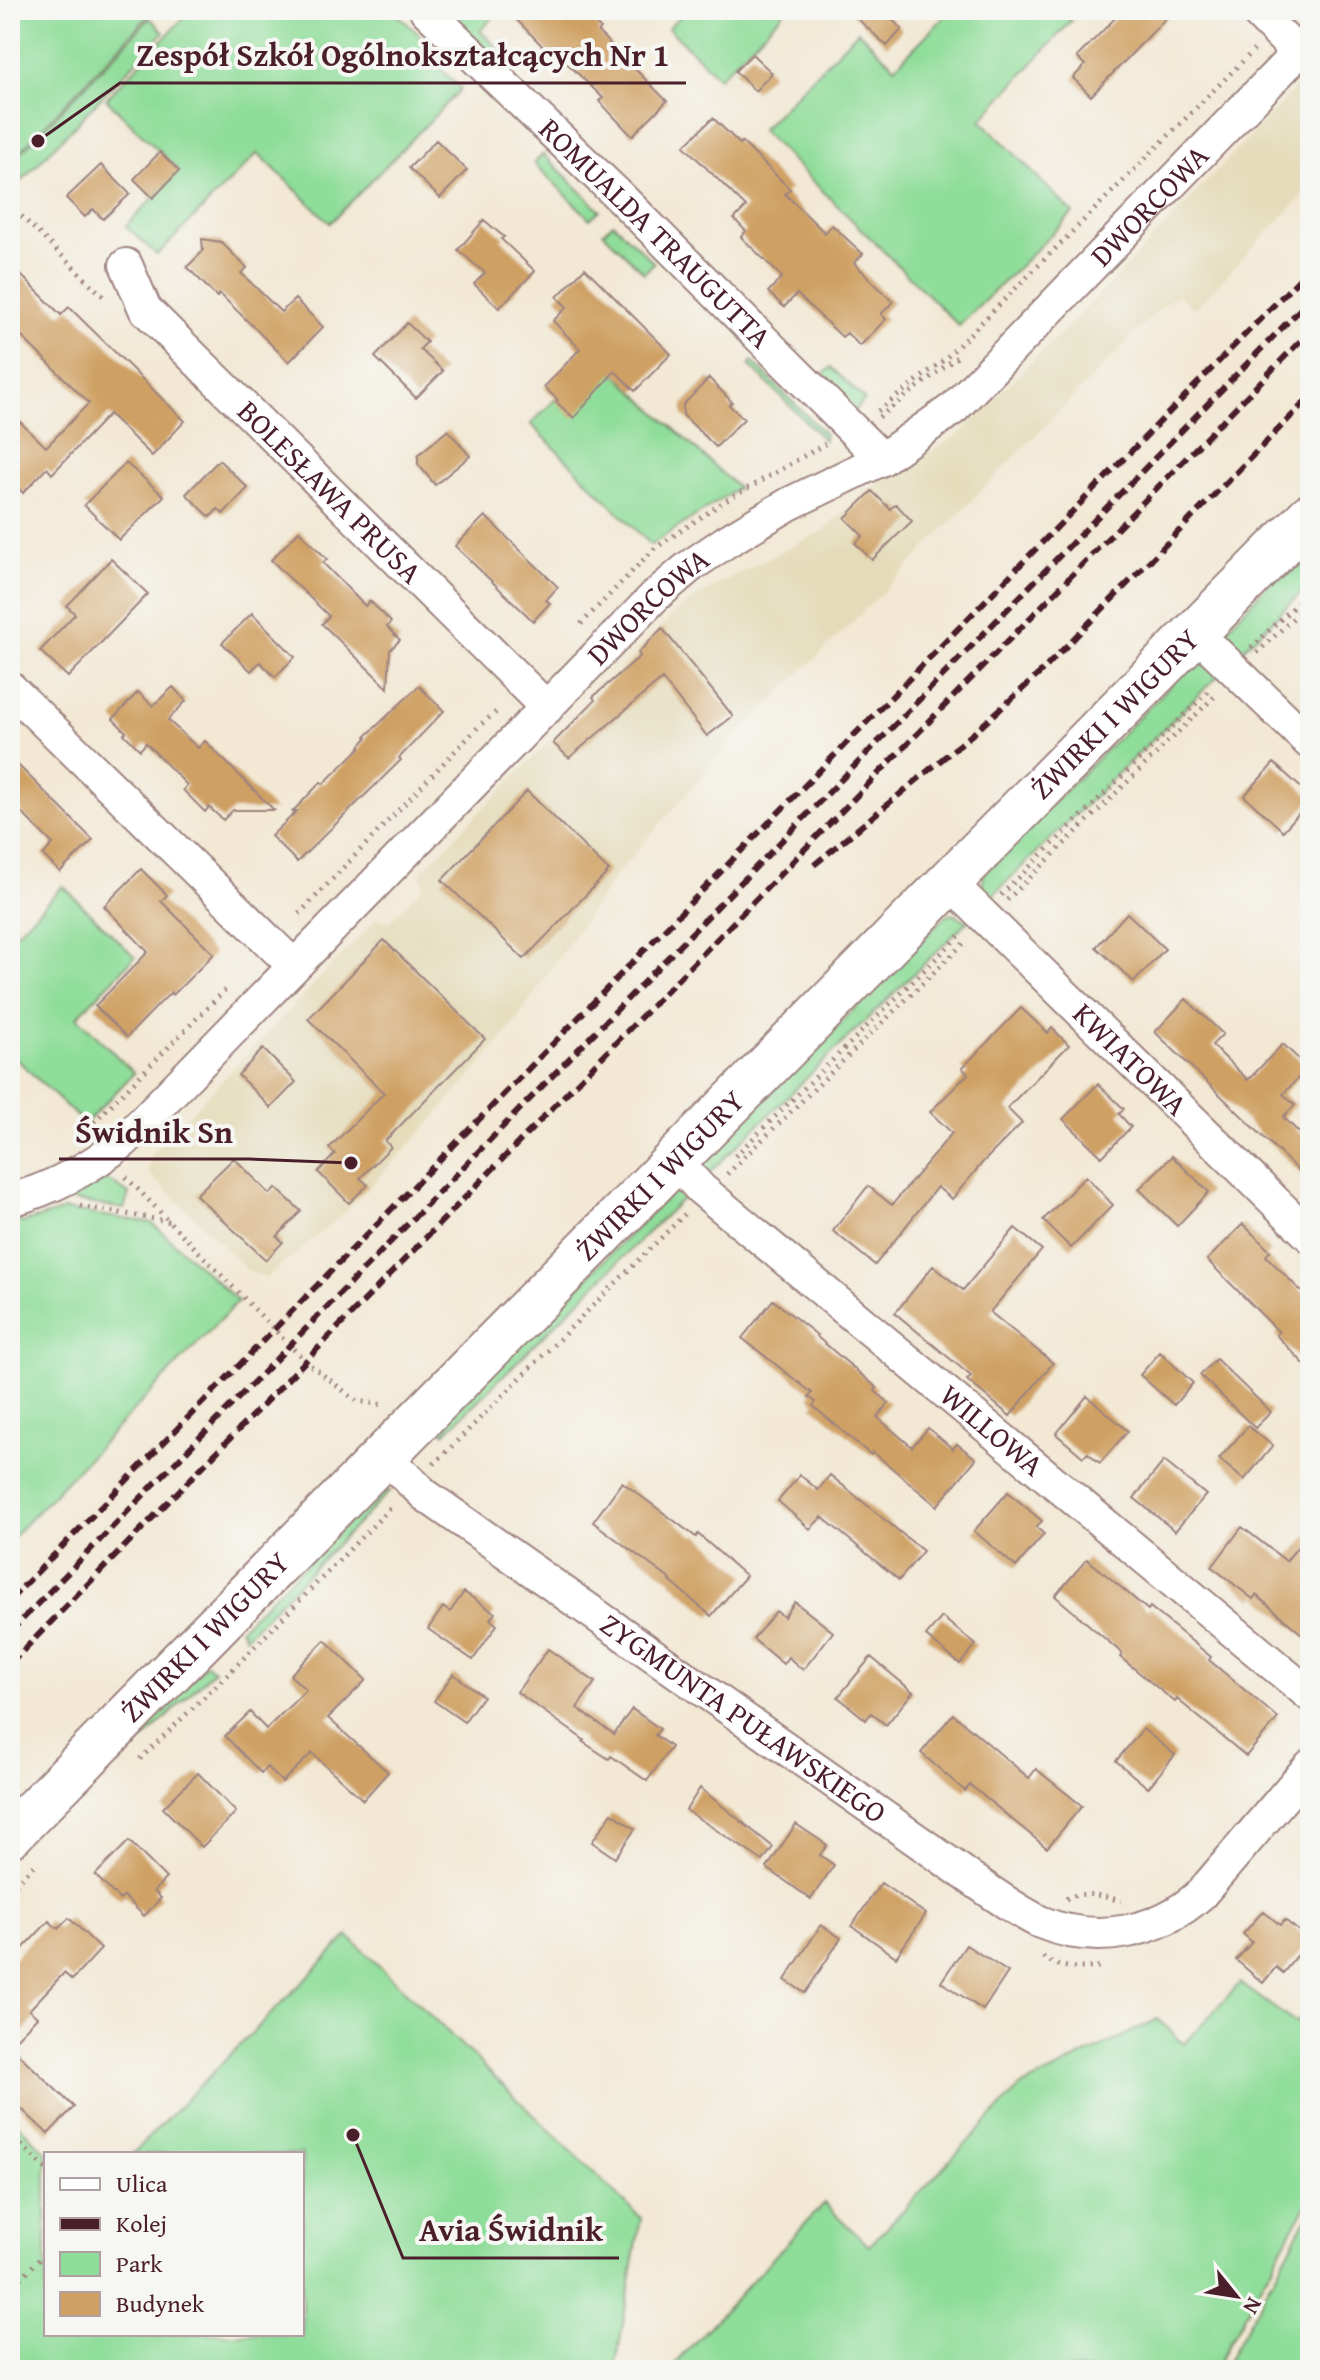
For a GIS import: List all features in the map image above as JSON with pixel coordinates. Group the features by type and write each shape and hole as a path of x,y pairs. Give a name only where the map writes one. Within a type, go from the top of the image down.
{"main road":[{"name":"ŻWIRKI I WIGURY","path":"25,1847 399,1471 675,1161 1310,516"}],"street":[{"name":"ROMUALDA TRAUGUTTA","path":"426,10 621,198 882,459"},
{"name":"DWORCOWA","path":"10,1200 56,1184 105,1156 150,1116 655,596 689,567 789,504 882,459 954,408 1285,33"},
{"name":"BOLESŁAWA PRUSA","path":"126,265 145,309 547,708"},
{"path":"1196,633 1310,743"},
{"path":"10,688 294,966"},
{"name":"KWIATOWA","path":"950,883 1310,1236"},
{"name":"WILLOWA","path":"675,1161 707,1193 1310,1695"},
{"name":"ZYGMUNTA PUŁAWSKIEGO","path":"399,1471 425,1495 1012,1906 1038,1921 1096,1934 1126,1917 1146,1928 1184,1910 1209,1886 1310,1766"}],"path":[{"path":"851,429 945,359 1242,60 1285,33"},
{"path":"131,1768 230,1672 399,1471 707,1193 1310,602"},
{"path":"270,944 469,736 523,684"},
{"path":"90,1127 228,986"},
{"path":"105,1156 305,1361 357,1401 386,1405"},
{"path":"10,1890 25,1847"},
{"path":"1055,1906 1075,1894 1105,1896 1126,1917"},
{"path":"1037,1953 1053,1965 1106,1965"},
{"path":"10,2134 44,2167"},
{"path":"10,2290 44,2254"}],"shaded area":[{"path":"1310,73 1310,188 1194,309 1177,294 1156,312 879,596 743,729 615,876 507,1033 433,1120 345,1212 266,1278 247,1270 148,1172 151,1154 377,918 389,922 424,886 420,873 681,607 722,582 824,530 867,490 958,435 1102,292"}],"green space":[{"path":"10,10 154,10 10,162"},
{"path":"191,10 393,10 428,43 421,50 461,89 330,223 258,153 157,255 126,226 179,171 106,99"},
{"path":"445,10 500,10 480,31 505,55 499,61"},
{"path":"686,10 786,10 719,78 668,28"},
{"path":"951,10 1060,10 1071,21 981,120 1073,213 959,326 761,130 858,31 895,67"},
{"path":"150,18 164,32 10,193 10,164"},
{"path":"543,154 600,210 590,219 534,163"},
{"path":"613,223 654,263 644,273 603,232"},
{"path":"597,357 738,488 651,545 531,424"},
{"path":"752,361 825,434 824,440 749,365"},
{"path":"831,367 865,400 854,411 821,377"},
{"path":"1310,539 1310,584 1235,657 1227,645 1224,632"},
{"path":"1197,659 1204,659 1224,670 986,902 981,892 985,871"},
{"path":"63,886 135,957 77,1017 134,1073 85,1124 10,1053 10,939"},
{"path":"947,915 968,921 707,1175 705,1160"},
{"path":"108,1180 129,1194 124,1209 63,1199 100,1181"},
{"path":"690,1191 445,1433 438,1427 671,1193"},
{"path":"65,1210 152,1223 238,1301 10,1540 10,1216 17,1214 21,1223"},
{"path":"390,1491 245,1637 240,1628 379,1492"},
{"path":"206,1664 214,1670 118,1765 113,1760"},
{"path":"348,1936 641,2218 615,2370 10,2370 10,2116 46,2152 44,2336 304,2336 304,2152 134,2152"},
{"path":"1240,1983 1295,2023 1310,2008 1310,2198 1214,2370 669,2370 824,2203 869,2246 1020,2087 1158,2019 1184,2044"},
{"path":"1310,2212 1310,2370 1223,2370"}],"building":[{"path":"507,10 581,10 601,29 598,32 667,101 632,136 599,101 603,98 567,63 563,67"},
{"path":"848,10 882,10 902,29 887,46"},
{"path":"1123,10 1174,10 1091,96 1073,78 1085,65 1077,57"},
{"path":"752,54 772,73 755,91 735,71"},
{"path":"713,118 790,189 785,194 825,233 832,225 863,254 854,263 893,302 881,314 886,319 860,346 847,333 842,337 797,294 784,307 768,292 782,277 741,237 746,231 734,219 746,207 684,146"},
{"path":"436,140 467,170 440,198 409,168"},
{"path":"160,152 179,171 153,198 134,179"},
{"path":"101,165 130,194 103,219 93,209 85,217 66,198"},
{"path":"484,220 535,271 499,308 474,284 485,273 458,250"},
{"path":"202,239 221,242 247,268 241,273 281,312 295,299 323,327 289,362 220,294 217,297 187,267 203,251"},
{"path":"10,264 61,315 69,307 185,421 152,456 109,414 52,474 47,468 23,493 10,479 10,412 46,447 89,403 10,325"},
{"path":"585,268 671,354 635,391 615,371 574,418 544,387 580,349 553,321 567,307 557,297"},
{"path":"407,323 427,342 420,349 443,371 416,398 375,357"},
{"path":"709,378 744,419 716,447 683,415 683,405"},
{"path":"448,430 470,456 435,485 418,464 418,455"},
{"path":"219,460 248,488 223,514 218,509 210,517 186,494"},
{"path":"126,463 164,496 119,540 84,505"},
{"path":"872,491 890,509 896,504 912,521 872,560 855,543 863,536 845,518"},
{"path":"485,516 558,587 546,600 550,603 533,621 455,546"},
{"path":"299,531 327,559 323,563 365,606 370,601 391,622 387,627 400,640 390,650 388,688 322,624 329,616 271,560"},
{"path":"111,559 148,594 68,677 40,651 75,614 67,606"},
{"path":"252,613 295,657 275,677 260,662 251,671 222,643"},
{"path":"662,628 733,716 707,736 662,679 569,758 553,743 595,700 593,697 640,656 638,653"},
{"path":"419,686 444,711 399,758 401,760 297,862 271,836 321,782 323,784 361,747 366,736"},
{"path":"173,687 186,701 168,720 198,748 205,741 274,810 233,810 223,820 209,807 205,812 183,790 187,785 146,743 140,750 113,719 138,692 153,706"},
{"path":"10,757 93,840 60,872 43,855 53,844 10,801"},
{"path":"1274,763 1310,796 1310,801 1283,831 1244,796"},
{"path":"527,791 609,871 524,959 442,880"},
{"path":"141,869 167,895 161,901 214,954 127,1037 95,1006 148,952 104,906"},
{"path":"1127,913 1165,949 1134,982 1096,947"},
{"path":"384,940 485,1039 385,1141 391,1147 360,1178 368,1185 349,1203 318,1172 335,1154 329,1148 384,1093 308,1019"},
{"path":"1186,999 1223,1034 1212,1045 1248,1080 1283,1044 1308,1068 1283,1094 1295,1105 1283,1117 1310,1143 1310,1182 1155,1032"},
{"path":"1021,1008 1048,1033 1052,1028 1069,1045 1007,1108 1022,1123 952,1199 937,1187 875,1265 833,1231 868,1186 892,1205 952,1133 930,1112 968,1074 962,1068"},
{"path":"263,1049 296,1082 271,1108 238,1075"},
{"path":"1098,1084 1124,1109 1119,1114 1131,1127 1102,1157 1063,1119"},
{"path":"1172,1156 1209,1192 1177,1226 1139,1189"},
{"path":"234,1158 270,1194 276,1188 301,1211 277,1237 283,1242 266,1260 196,1195"},
{"path":"1086,1176 1113,1205 1071,1248 1043,1220"},
{"path":"1243,1224 1270,1251 1266,1256 1310,1300 1310,1370 1276,1335 1279,1332 1207,1260"},
{"path":"1015,1228 1042,1250 990,1312 1053,1363 1010,1416 967,1380 971,1376 895,1313 933,1266 963,1290"},
{"path":"773,1300 877,1388 875,1391 889,1403 877,1417 912,1447 928,1428 953,1449 957,1444 976,1459 937,1506 813,1406 816,1402 809,1397 812,1393 742,1338"},
{"path":"1160,1352 1193,1383 1174,1405 1140,1375"},
{"path":"1216,1359 1271,1412 1255,1428 1200,1375"},
{"path":"1087,1396 1128,1431 1100,1463 1088,1453 1083,1457 1056,1434"},
{"path":"1248,1426 1273,1446 1244,1480 1219,1459"},
{"path":"1164,1461 1206,1495 1175,1531 1134,1498"},
{"path":"800,1475 818,1490 830,1475 923,1551 899,1580 822,1517 810,1529 778,1501"},
{"path":"622,1482 696,1537 698,1534 746,1576 711,1616 671,1580 593,1522"},
{"path":"1008,1492 1042,1521 1036,1527 1044,1534 1016,1567 974,1531"},
{"path":"1242,1527 1286,1561 1310,1532 1310,1641 1256,1595 1253,1599 1212,1567"},
{"path":"1087,1559 1211,1657 1209,1660 1278,1718 1246,1756 1120,1657 1123,1654 1055,1596"},
{"path":"464,1592 495,1613 490,1619 497,1625 473,1660 428,1629 443,1607 450,1612"},
{"path":"795,1602 833,1632 803,1670 788,1657 783,1664 753,1639 776,1611 784,1617"},
{"path":"942,1617 976,1645 960,1664 926,1636"},
{"path":"325,1640 366,1680 328,1718 388,1772 363,1800 312,1753 282,1782 267,1767 261,1773 225,1736 250,1712 266,1729 306,1690 290,1675"},
{"path":"548,1649 595,1682 577,1708 614,1734 632,1709 660,1729 655,1735 671,1747 647,1781 611,1756 609,1759 583,1742 517,1692"},
{"path":"871,1657 913,1692 886,1725 871,1713 866,1720 838,1697"},
{"path":"453,1674 483,1696 464,1722 434,1701"},
{"path":"953,1714 1029,1778 1036,1769 1082,1806 1047,1848 970,1785 965,1791 921,1753"},
{"path":"1143,1729 1175,1755 1148,1788 1116,1761"},
{"path":"198,1773 236,1812 202,1847 163,1808"},
{"path":"700,1788 773,1847 763,1861 686,1810"},
{"path":"612,1813 635,1829 615,1858 592,1842"},
{"path":"796,1824 827,1845 820,1855 834,1865 811,1899 767,1868"},
{"path":"129,1841 166,1878 154,1891 161,1898 144,1916 124,1896 120,1900 95,1875"},
{"path":"881,1883 926,1914 896,1957 852,1926"},
{"path":"1263,1911 1280,1925 1285,1920 1310,1940 1283,1973 1276,1967 1263,1983 1236,1960 1252,1942 1243,1934"},
{"path":"69,1918 101,1949 72,1980 64,1973 29,2010 37,2017 10,2045 10,1962 49,1921 58,1929"},
{"path":"821,1925 841,1938 805,1993 785,1980"},
{"path":"966,1945 1008,1972 983,2010 941,1982"},
{"path":"10,2046 74,2107 48,2134 10,2098"}],"railway":[{"path":"10,1600 1310,268"},
{"path":"10,1632 1310,299"},
{"path":"10,1664 1310,331"},
{"path":"814,865 975,732 1039,674 1310,397"}],"place":[{"name":"Zespół Szkół Ogólnokształcących Nr 1","path":"38,141"},
{"name":"Świdnik Sn","path":"351,1163"},
{"name":"Avia Świdnik","path":"353,2135"}]}
